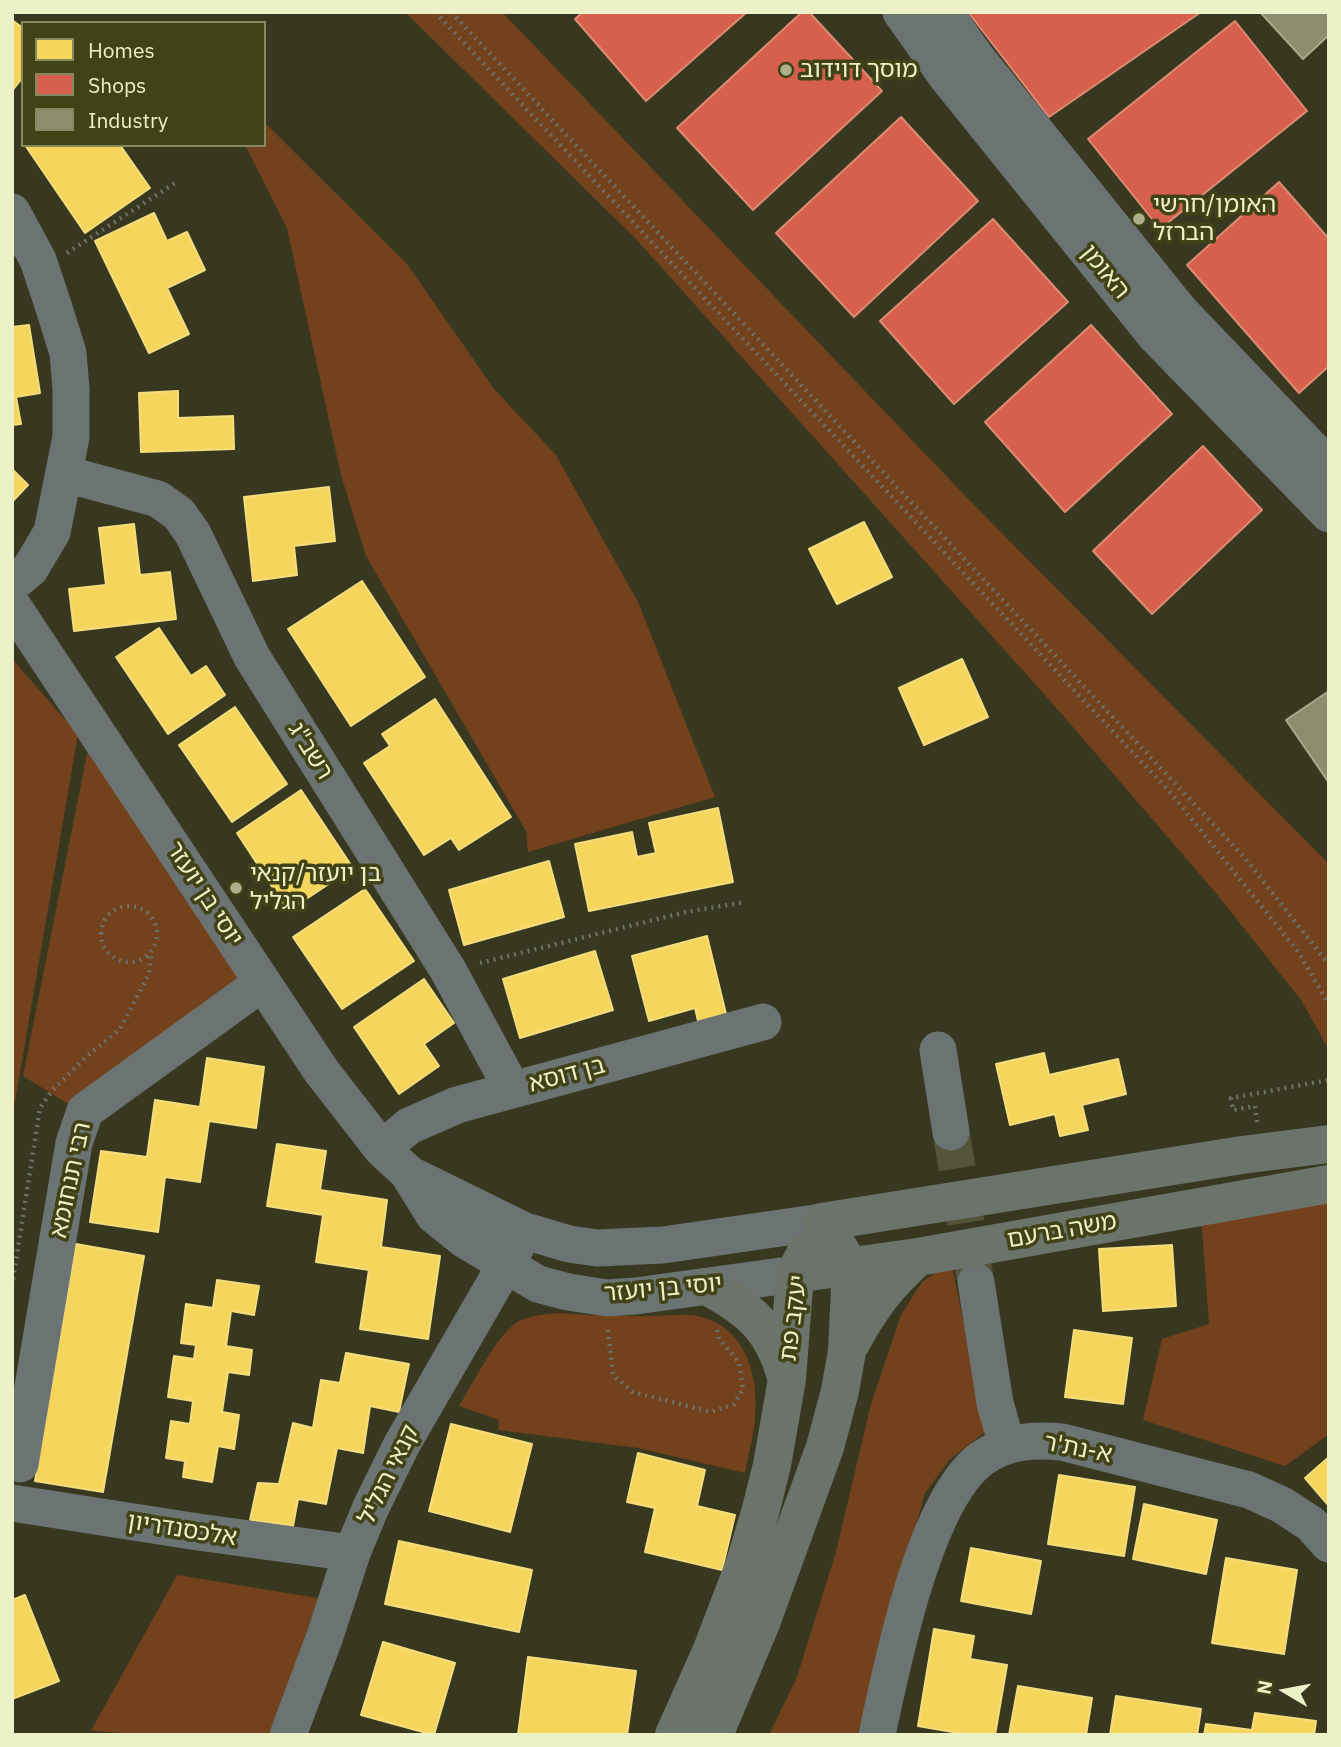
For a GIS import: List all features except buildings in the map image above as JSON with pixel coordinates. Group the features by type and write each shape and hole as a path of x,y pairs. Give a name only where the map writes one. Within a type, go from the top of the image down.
{"main road":[{"name":"משה ברעם","path":"821,1222 1242,1154 1316,1145"},
{"name":"משה ברעם","path":"794,1275 918,1257 1321,1185"},
{"name":"יעקב פת","path":"674,1735 711,1652 744,1566 772,1465 787,1379 794,1275 821,1222 851,1267"},
{"path":"847,1350 872,1306 892,1280 918,1257"},
{"path":"714,1735 761,1623 825,1447 840,1391 847,1350 851,1267"},
{"path":"712,1303 749,1312 762,1325 776,1345 787,1379"}],"street":[{"name":"האומן","path":"901,12 947,77 1154,334 1326,484"},
{"name":"האומן","path":"944,12 975,55 1180,312 1326,484"},
{"path":"12,212 38,260 68,353 71,437 52,532 30,569 12,584"},
{"name":"רשב\"ג","path":"65,474 158,499 179,514 197,543 252,657 448,970 512,1089"},
{"name":"יוסי בן יועזר","path":"12,605 323,1072 382,1149 409,1174 434,1214 465,1240 505,1266 538,1284 568,1292 607,1298 712,1303 794,1275"},
{"name":"רבי תנחומא","path":"20,1465 74,1143 85,1111 262,983"},
{"name":"בן דוסא","path":"382,1149 409,1126 457,1105 763,1021"},
{"path":"938,1050 951,1132"},
{"name":"יוסי בן יועזר","path":"409,1174 525,1231 569,1244 626,1248 821,1222"},
{"name":"קנאי הגליל","path":"288,1735 352,1553 402,1444 525,1231"},
{"path":"976,1282 995,1403 1007,1445"},
{"name":"א-נת'ר","path":"877,1735 895,1651 930,1539 954,1489 981,1460 1007,1445 1035,1439 1062,1442 1249,1490 1282,1504 1311,1524 1329,1544"},
{"name":"אלכסנדריון","path":"12,1503 352,1553"}],"path":[{"path":"435,12 1169,791 1298,953 1329,1005"},
{"path":"451,12 1244,858 1329,965"},
{"path":"80,245 175,183"},
{"path":"498,959 686,912 745,902"},
{"path":"136,907 145,911 152,919 157,937 145,958 126,962 113,957 106,950 101,932 108,915 117,909 136,907"},
{"path":"1255,1106 1233,1110 1231,1098 1329,1080"},
{"path":"607,1298 608,1340 613,1374 633,1392 711,1412 734,1404 743,1389 739,1362 719,1339 712,1303"}],"shaded area":[{"path":"405,12 502,12 977,508 1329,864 1329,1050 1301,1000 1215,892 1060,712 636,239"},
{"path":"266,124 407,264 494,389 556,455 638,602 715,797 528,852 526,831 366,556 341,475 287,228 246,147 266,147"},
{"path":"12,659 78,734 12,1119"},
{"path":"90,739 255,971 75,1108 23,1076"},
{"path":"1329,1201 1329,1434 1285,1466 1143,1420 1162,1339 1209,1324 1201,1215"},
{"path":"951,1262 986,1431 950,1459 925,1493 858,1735 769,1735 797,1677 836,1552 871,1404 901,1315 922,1282"},
{"path":"560,1313 617,1316 689,1315 708,1319 723,1327 744,1351 754,1384 755,1420 745,1473 638,1448 498,1430 499,1420 459,1406 493,1349 509,1329 527,1318"},
{"path":"177,1575 318,1598 268,1735 150,1735 91,1731"}],"tunnel":[{"path":"951,1132 975,1278"}],"place":[{"name":"מוסך דוידוב","path":"786,70"},
{"name":"האומן/חרשי הברזל","path":"1139,219"},
{"name":"בן יועזר/קנאי הגליל","path":"236,888"}]}
